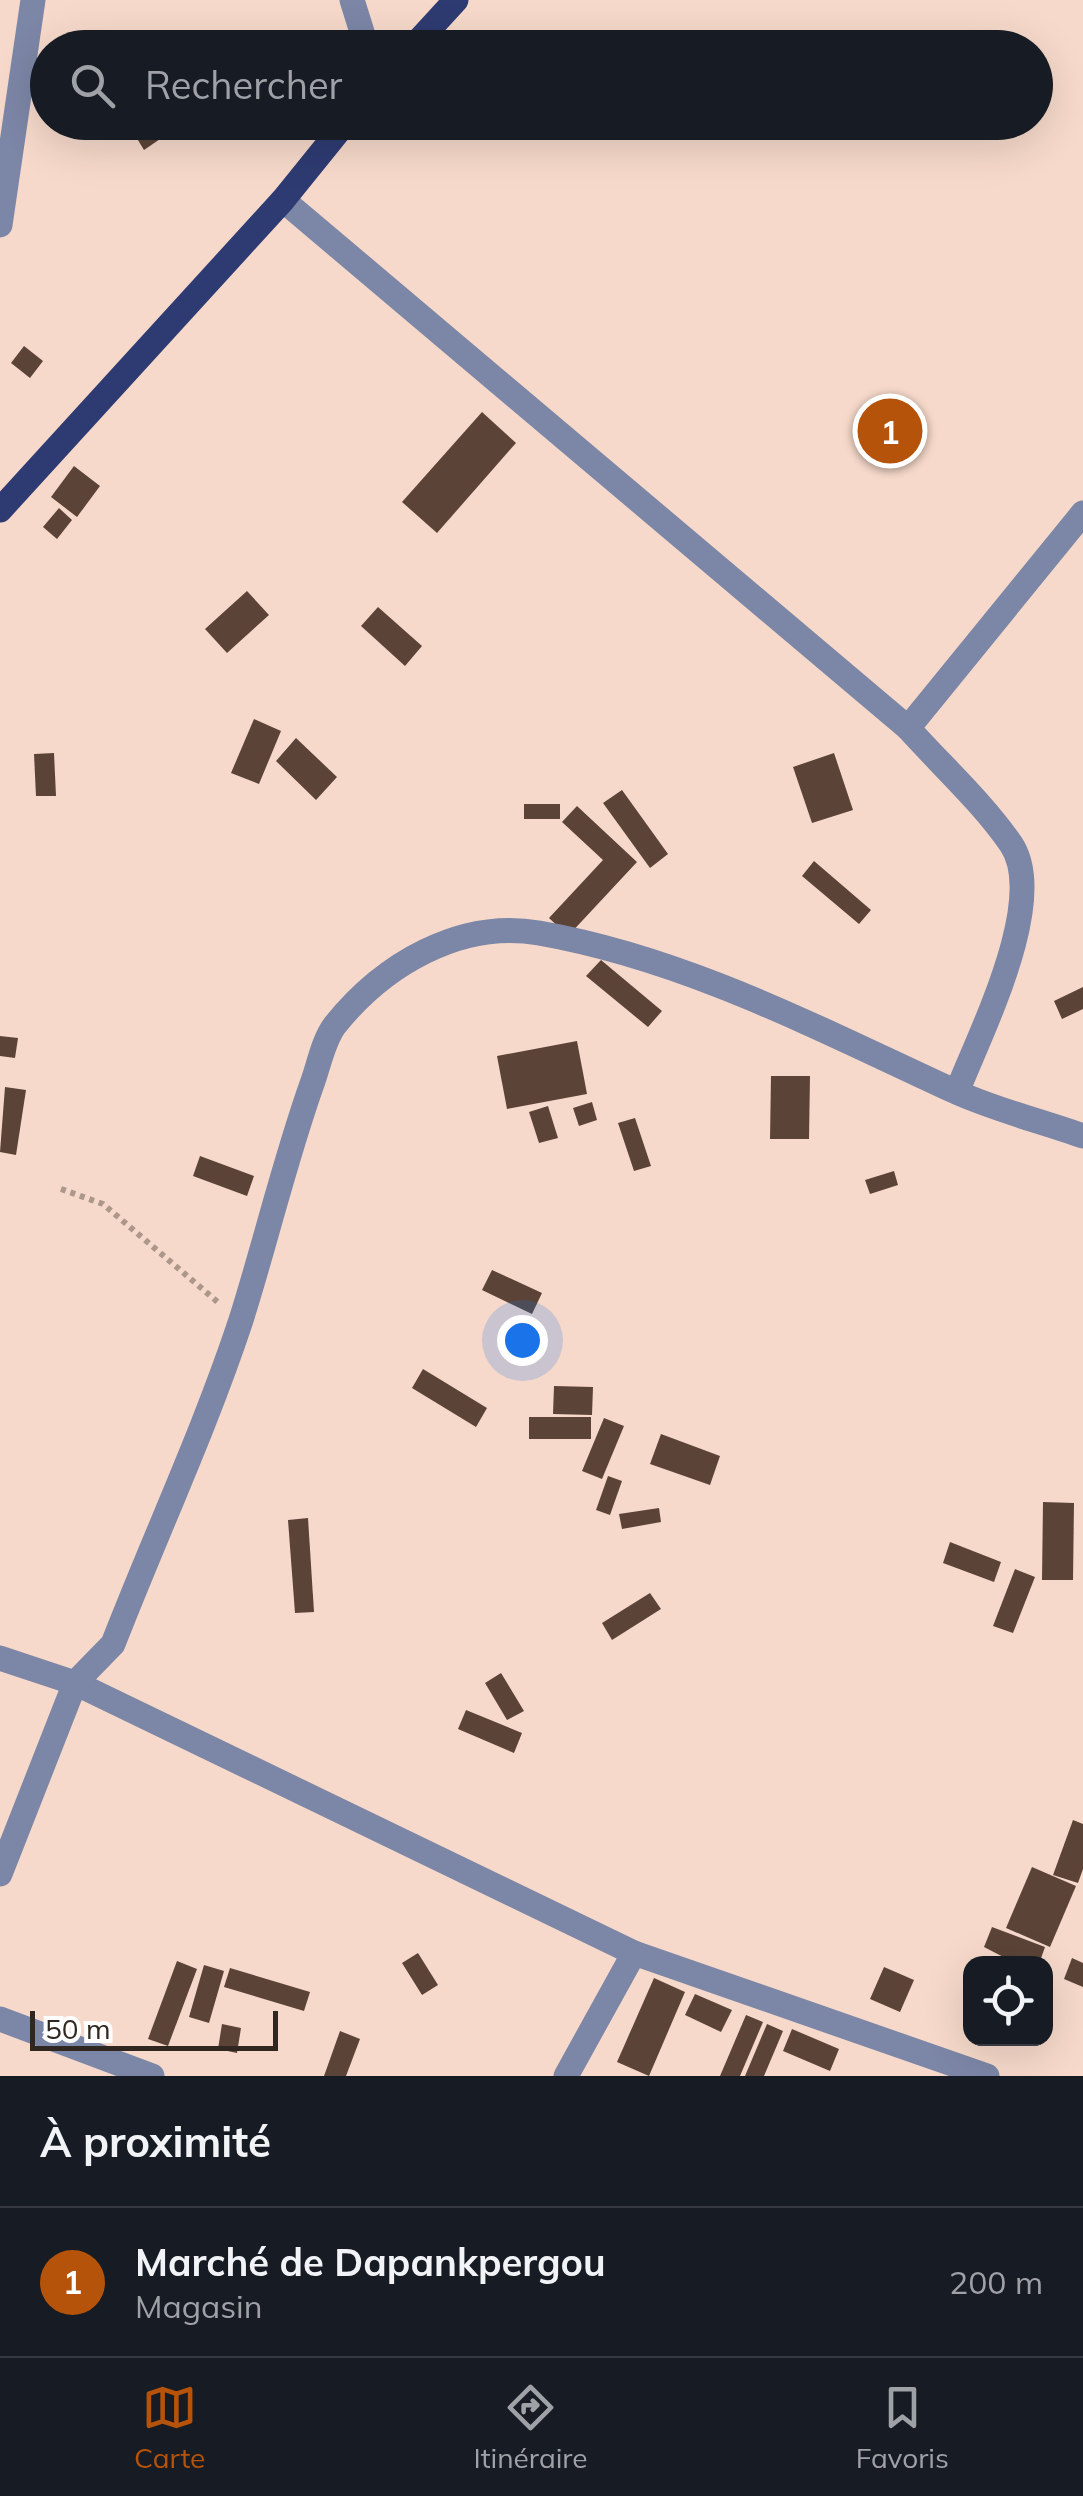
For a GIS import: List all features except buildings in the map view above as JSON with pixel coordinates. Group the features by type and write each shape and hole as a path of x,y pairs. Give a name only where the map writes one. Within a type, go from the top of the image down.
{"main road":[{"path":"428,30 456,0"},
{"path":"0,510 282,200 331,140"}],"street":[{"path":"0,225 33,0"},
{"path":"352,0 361,30"},
{"path":"282,200 908,728 1013,847 1024,896 1012,946 957,1092"},
{"path":"908,728 1083,513"},
{"path":"0,1874 75,1684 113,1644 240,1322 294,1134 332,1028 382,976 462,938 503,930 534,932 692,973 876,1052 957,1092 1083,1136"},
{"path":"0,1658 75,1684 634,1952 987,2076"},
{"path":"566,2076 634,1952"},
{"path":"0,2019 152,2076"}],"path":[{"path":"61,1189 103,1204 240,1322"}],"place":[{"name":"Marché de Dapankpergou","path":"890,431"}]}
